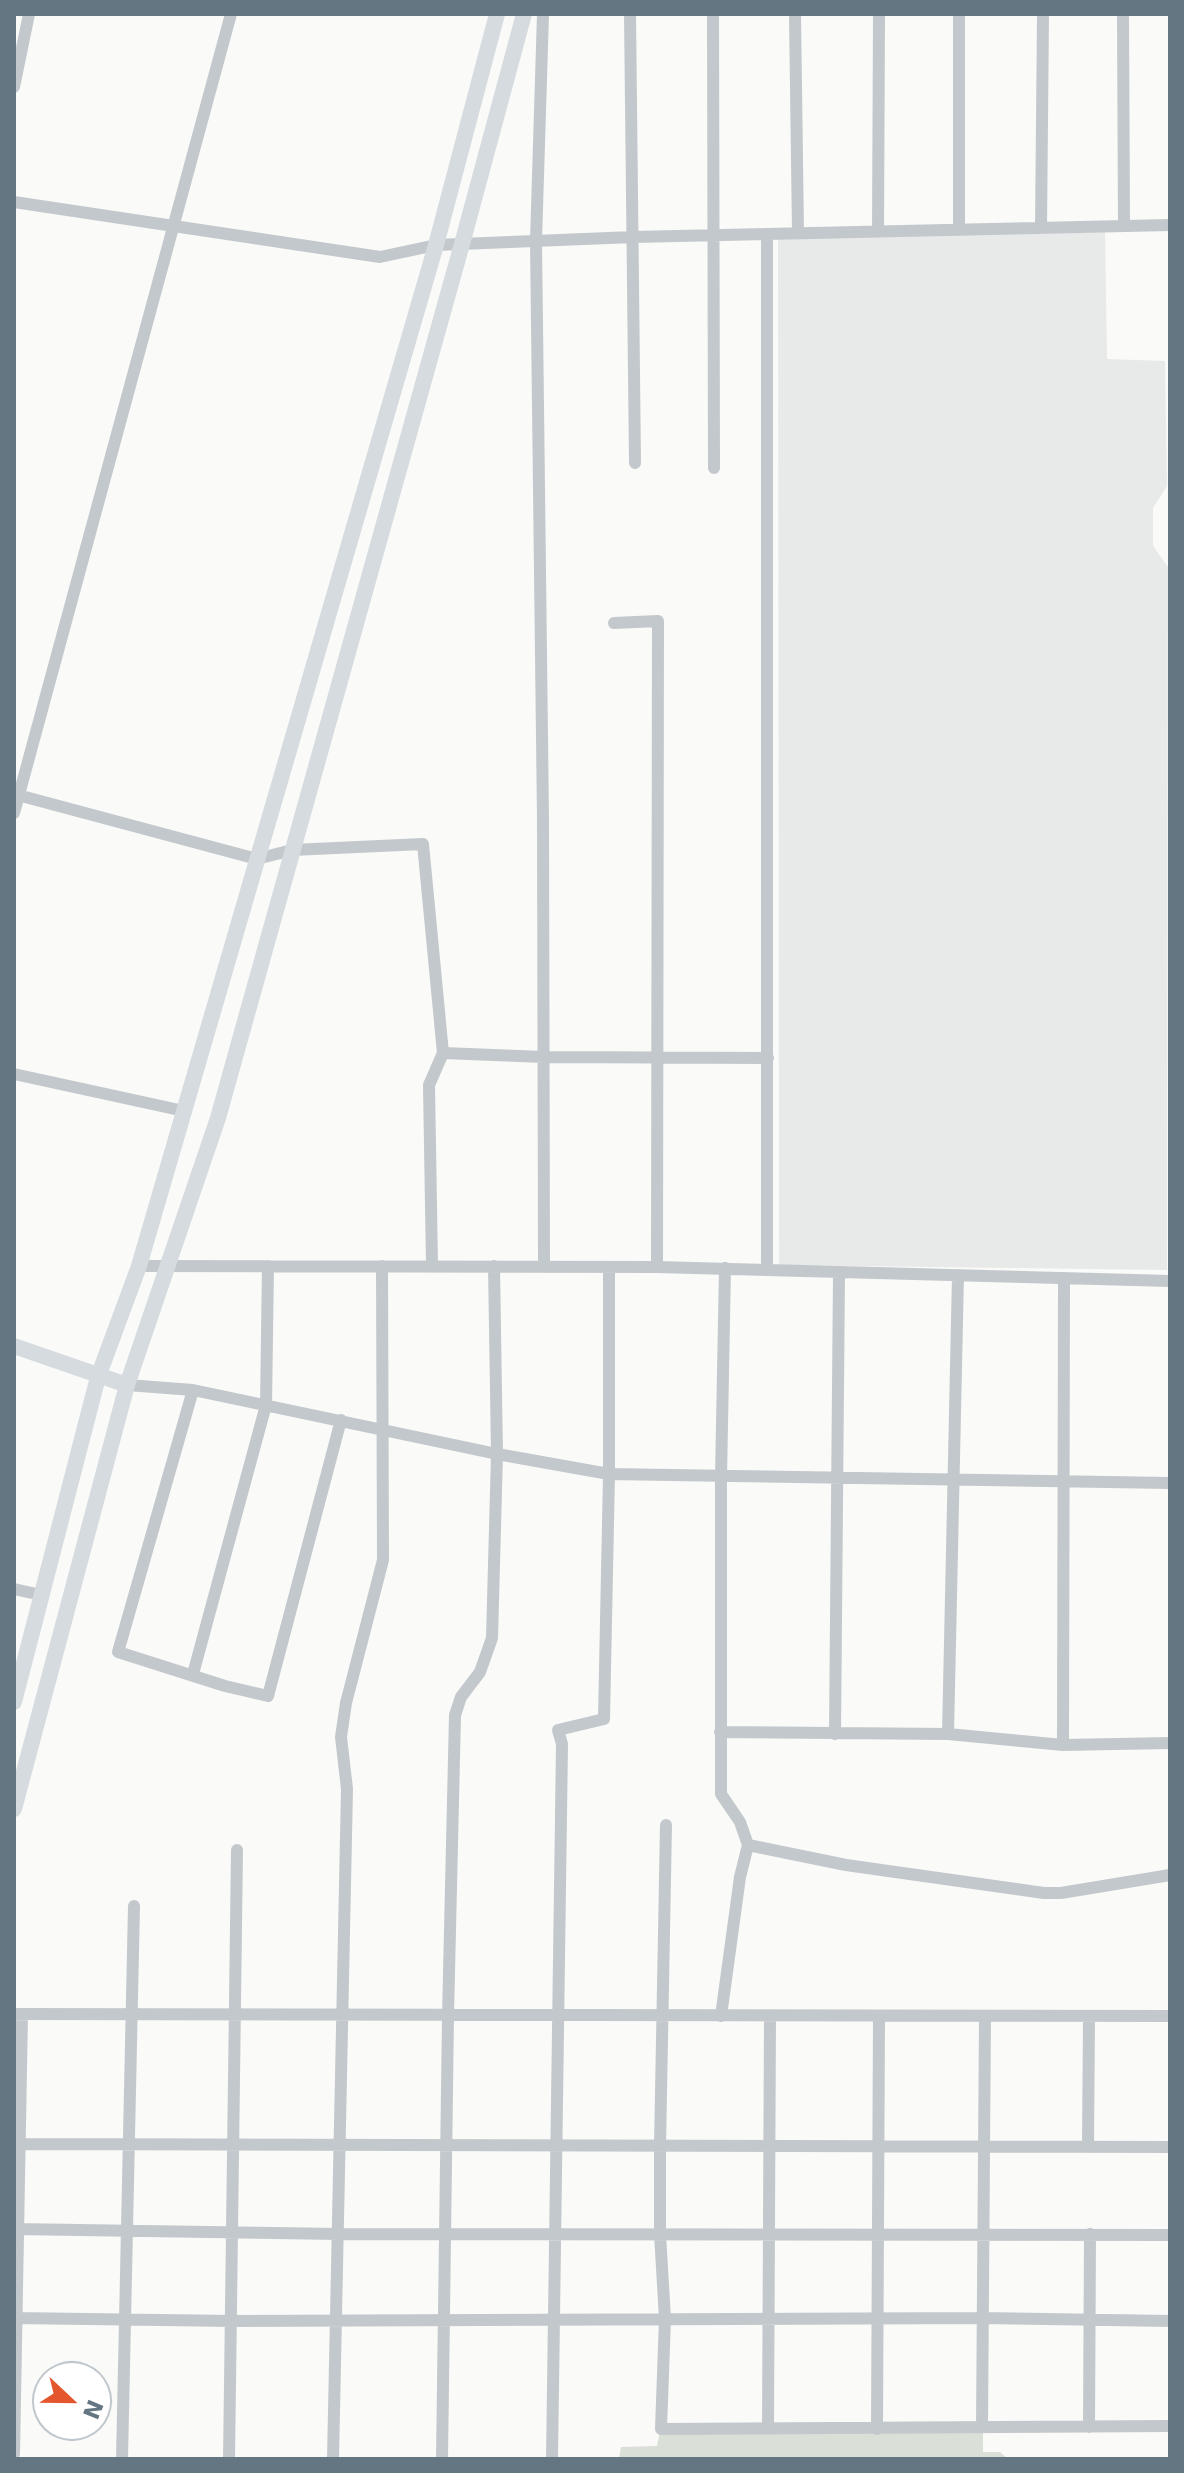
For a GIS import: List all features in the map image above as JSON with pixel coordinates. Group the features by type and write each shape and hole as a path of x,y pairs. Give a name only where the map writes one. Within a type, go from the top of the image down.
{"main road":[{"path":"14,1702 98,1377 139,1266 436,245 497,14"},
{"path":"14,1809 127,1385 218,1118 524,14"},
{"path":"14,1346 127,1385"}],"street":[{"path":"14,87 29,14"},
{"path":"14,813 16,795 231,14"},
{"path":"543,14 536,241 544,1267"},
{"path":"630,14 635,463"},
{"path":"713,14 714,468"},
{"path":"795,14 798,233"},
{"path":"878,231 879,14"},
{"path":"959,14 959,230"},
{"path":"1041,228 1043,14"},
{"path":"1123,14 1124,226"},
{"path":"14,202 380,257 436,245 633,237 1170,225"},
{"path":"767,234 767,1270"},
{"path":"614,623 658,621 657,1267"},
{"path":"16,795 257,859 292,850 423,844 443,1053 429,1085 432,1266"},
{"path":"443,1053 544,1057 768,1058"},
{"path":"14,1074 184,1111"},
{"path":"139,1266 657,1267 1170,1281"},
{"path":"193,1674 266,1405 268,1266"},
{"path":"333,2459 347,1789 341,1737 346,1703 383,1560 382,1266"},
{"path":"442,2459 455,1715 461,1697 480,1672 492,1638 497,1454 494,1266"},
{"path":"552,2459 562,1744 558,1730 604,1719 609,1267"},
{"path":"721,2016 740,1877 748,1845 740,1822 721,1794 721,1478 725,1268"},
{"path":"835,1734 839,1272"},
{"path":"948,1734 958,1275"},
{"path":"1063,1745 1064,1278"},
{"path":"127,1385 193,1390 497,1454 609,1474 1170,1483"},
{"path":"193,1390 118,1652 225,1686 268,1696 341,1420"},
{"path":"14,1589 41,1595"},
{"path":"720,1732 948,1734 1063,1745 1170,1743"},
{"path":"666,1825 660,2147 660,2234 665,2319 661,2429 1170,2426"},
{"path":"748,1845 846,1865 1044,1893 1061,1893 1170,1875"},
{"path":"229,2459 237,1850"},
{"path":"122,2459 134,1906"},
{"path":"14,2454 20,2144 18,2014 1170,2016"},
{"path":"768,2429 770,2016"},
{"path":"877,2429 879,2016"},
{"path":"982,2427 985,2016"},
{"path":"1088,2147 1089,2016"},
{"path":"20,2144 1170,2147"},
{"path":"16,2229 339,2234 1170,2235"},
{"path":"1089,2427 1090,2234"},
{"path":"15,2318 233,2321 983,2318 1170,2321"}],"shaded area":[{"path":"1105,232 1107,359 1165,361 1167,486 1153,508 1153,546 1168,567 1167,1270 779,1265 778,239"},
{"path":"660,2432 983,2432 983,2452 1000,2452 1008,2459 619,2459 621,2447 657,2446"}]}
